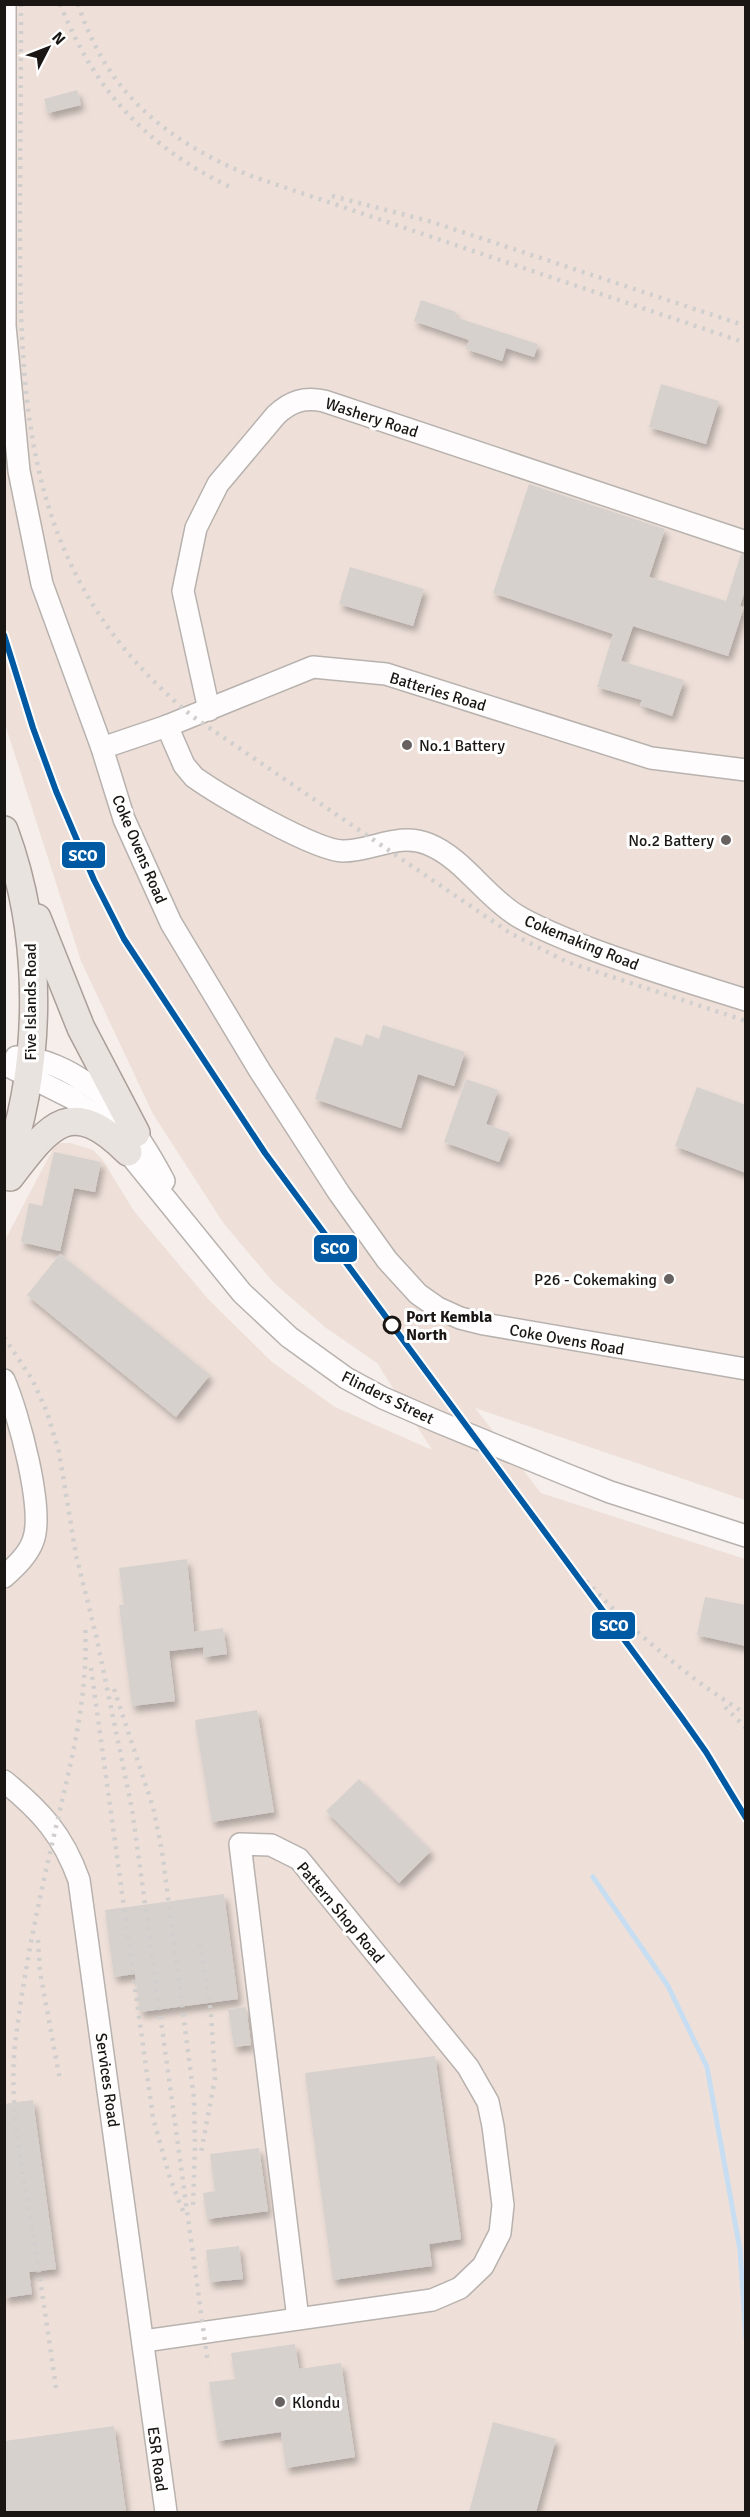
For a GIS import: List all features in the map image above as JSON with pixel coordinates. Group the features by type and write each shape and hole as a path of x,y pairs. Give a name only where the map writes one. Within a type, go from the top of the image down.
{"main road":[{"name":"Five Islands Road","path":"4,831 15,864 29,929 33,996 21,1064 18,1132 4,1174"},
{"path":"15,864 81,1028 132,1142"},
{"path":"4,1184 45,1135 69,1121 81,1120 112,1136 132,1142"}],"street":[{"name":"Coke Ovens Road","path":"5,4 5,326 19,471 42,584 102,748 124,819 171,923 321,1167 387,1260 418,1294 438,1308 460,1318 483,1324 746,1370"},
{"name":"Washery Road","path":"209,710 183,591 196,528 218,484 276,415 284,407 301,400 310,398 324,401 746,542"},
{"name":"Batteries Road","path":"102,748 209,710 313,667 386,674 651,758 746,770"},
{"name":"Cokemaking Road","path":"167,726 184,765 194,777 314,844 343,851 393,840 417,840 429,844 449,856 515,914 563,938 618,959 746,1000"},
{"name":"Flinders Street","path":"4,1064 21,1064 132,1142 222,1270 262,1314 315,1358 346,1378 382,1398 610,1492 746,1536"},
{"path":"4,1380 24,1441 36,1517 35,1534 31,1546 4,1577"},
{"name":"Services Road","path":"4,1780 38,1810 55,1830 72,1861 79,1880 144,2341 151,2406"},
{"name":"Pattern Shop Road","path":"144,2341 432,2300 460,2288 483,2266 500,2233 502,2205 488,2102 468,2067 299,1859 271,1845 240,1844 298,2319"},
{"name":"ESR Road","path":"151,2406 166,2512"}],"shaded area":[{"path":"5,5 745,5 745,1500 475,1408 541,1493 745,1559 745,2512 5,2512 4,1242 56,1143 71,1143 93,1150 102,1159 134,1211 208,1299 272,1362 335,1407 432,1450 377,1363 326,1328 275,1284 224,1224 153,1114 81,961 5,724"}],"building":[{"path":"77,90 81,105 48,113 44,99"},
{"path":"421,300 456,312 455,317 538,344 534,357 506,348 502,361 466,349 469,340 414,321"},
{"path":"661,384 719,401 706,444 649,427"},
{"path":"529,484 665,529 649,577 726,601 741,554 746,554 746,587 740,606 744,607 728,656 633,626 621,661 684,680 672,716 640,705 642,700 597,687 613,634 493,593"},
{"path":"350,567 424,589 413,626 339,604"},
{"path":"383,1025 465,1052 454,1086 418,1074 401,1128 315,1099 335,1037 362,1046 366,1034 379,1039"},
{"path":"466,1079 498,1090 486,1124 510,1133 499,1162 444,1142"},
{"path":"697,1087 746,1105 746,1173 675,1146"},
{"path":"54,1152 101,1162 95,1192 74,1188 60,1251 21,1242 29,1203 42,1206"},
{"path":"60,1254 210,1375 176,1417 27,1295"},
{"path":"187,1559 194,1632 223,1628 227,1654 204,1657 203,1647 169,1651 175,1701 132,1706 119,1605 124,1605 119,1568"},
{"path":"705,1597 746,1605 746,1646 697,1635"},
{"path":"257,1710 274,1812 212,1822 195,1720"},
{"path":"359,1779 431,1851 399,1883 326,1811"},
{"path":"224,1894 238,1999 140,2012 135,1974 114,1977 105,1910"},
{"path":"246,2007 251,2045 234,2047 228,2009"},
{"path":"435,2056 461,2239 429,2244 432,2266 333,2280 305,2073"},
{"path":"33,2100 56,2269 29,2272 32,2294 4,2298 4,2104"},
{"path":"259,2148 268,2211 207,2219 203,2193 215,2191 210,2154"},
{"path":"239,2246 243,2279 210,2282 206,2250"},
{"name":"Klondu","path":"295,2344 299,2369 341,2363 355,2457 286,2468 281,2432 218,2441 209,2382 235,2379 231,2353"},
{"path":"493,2422 556,2439 536,2512 469,2512"},
{"path":"114,2426 126,2512 4,2512 4,2441"}],"waterway":[{"path":"593,1877 668,1986 707,2067 740,2250 746,2339"}],"railway":[{"path":"21,4 20,232 24,371 32,435 46,497 67,556 97,612 138,665 192,716 510,933 567,962 746,1021"},
{"path":"60,4 89,63 127,113 173,154 230,187"},
{"path":"78,4 90,36 105,64 123,89 167,130 221,162 251,176 746,343"},
{"path":"332,196 429,221 746,326"},
{"path":"4,1337 32,1379 47,1412 59,1452 76,1555 96,1635 132,1809 208,2364"},
{"path":"551,1540 594,1589 641,1635 692,1677 746,1714"},
{"path":"56,2388 17,2133 14,2067 18,2018 32,1937 78,1729 86,1651 85,1624"},
{"path":"91,1668 153,2118 170,2178 183,2211"},
{"path":"114,1689 153,1807 162,1851 194,2098 193,2208"},
{"path":"725,1707 746,1728"},
{"path":"38,1940 40,1972 60,2080"},
{"path":"200,1943 211,2013 215,2078 201,2153"}],"transit line":[{"name":"SCO","path":"4,635 33,728 56,791 94,880 124,939 265,1153 682,1718 706,1752 746,1818"}],"place":[{"name":"No.1 Battery","path":"407,745"},
{"name":"No.2 Battery","path":"726,840"},
{"name":"P26 - Cokemaking","path":"669,1279"},
{"name":"Port Kembla North","path":"392,1325"},
{"name":"Klondu","path":"280,2402"}]}
